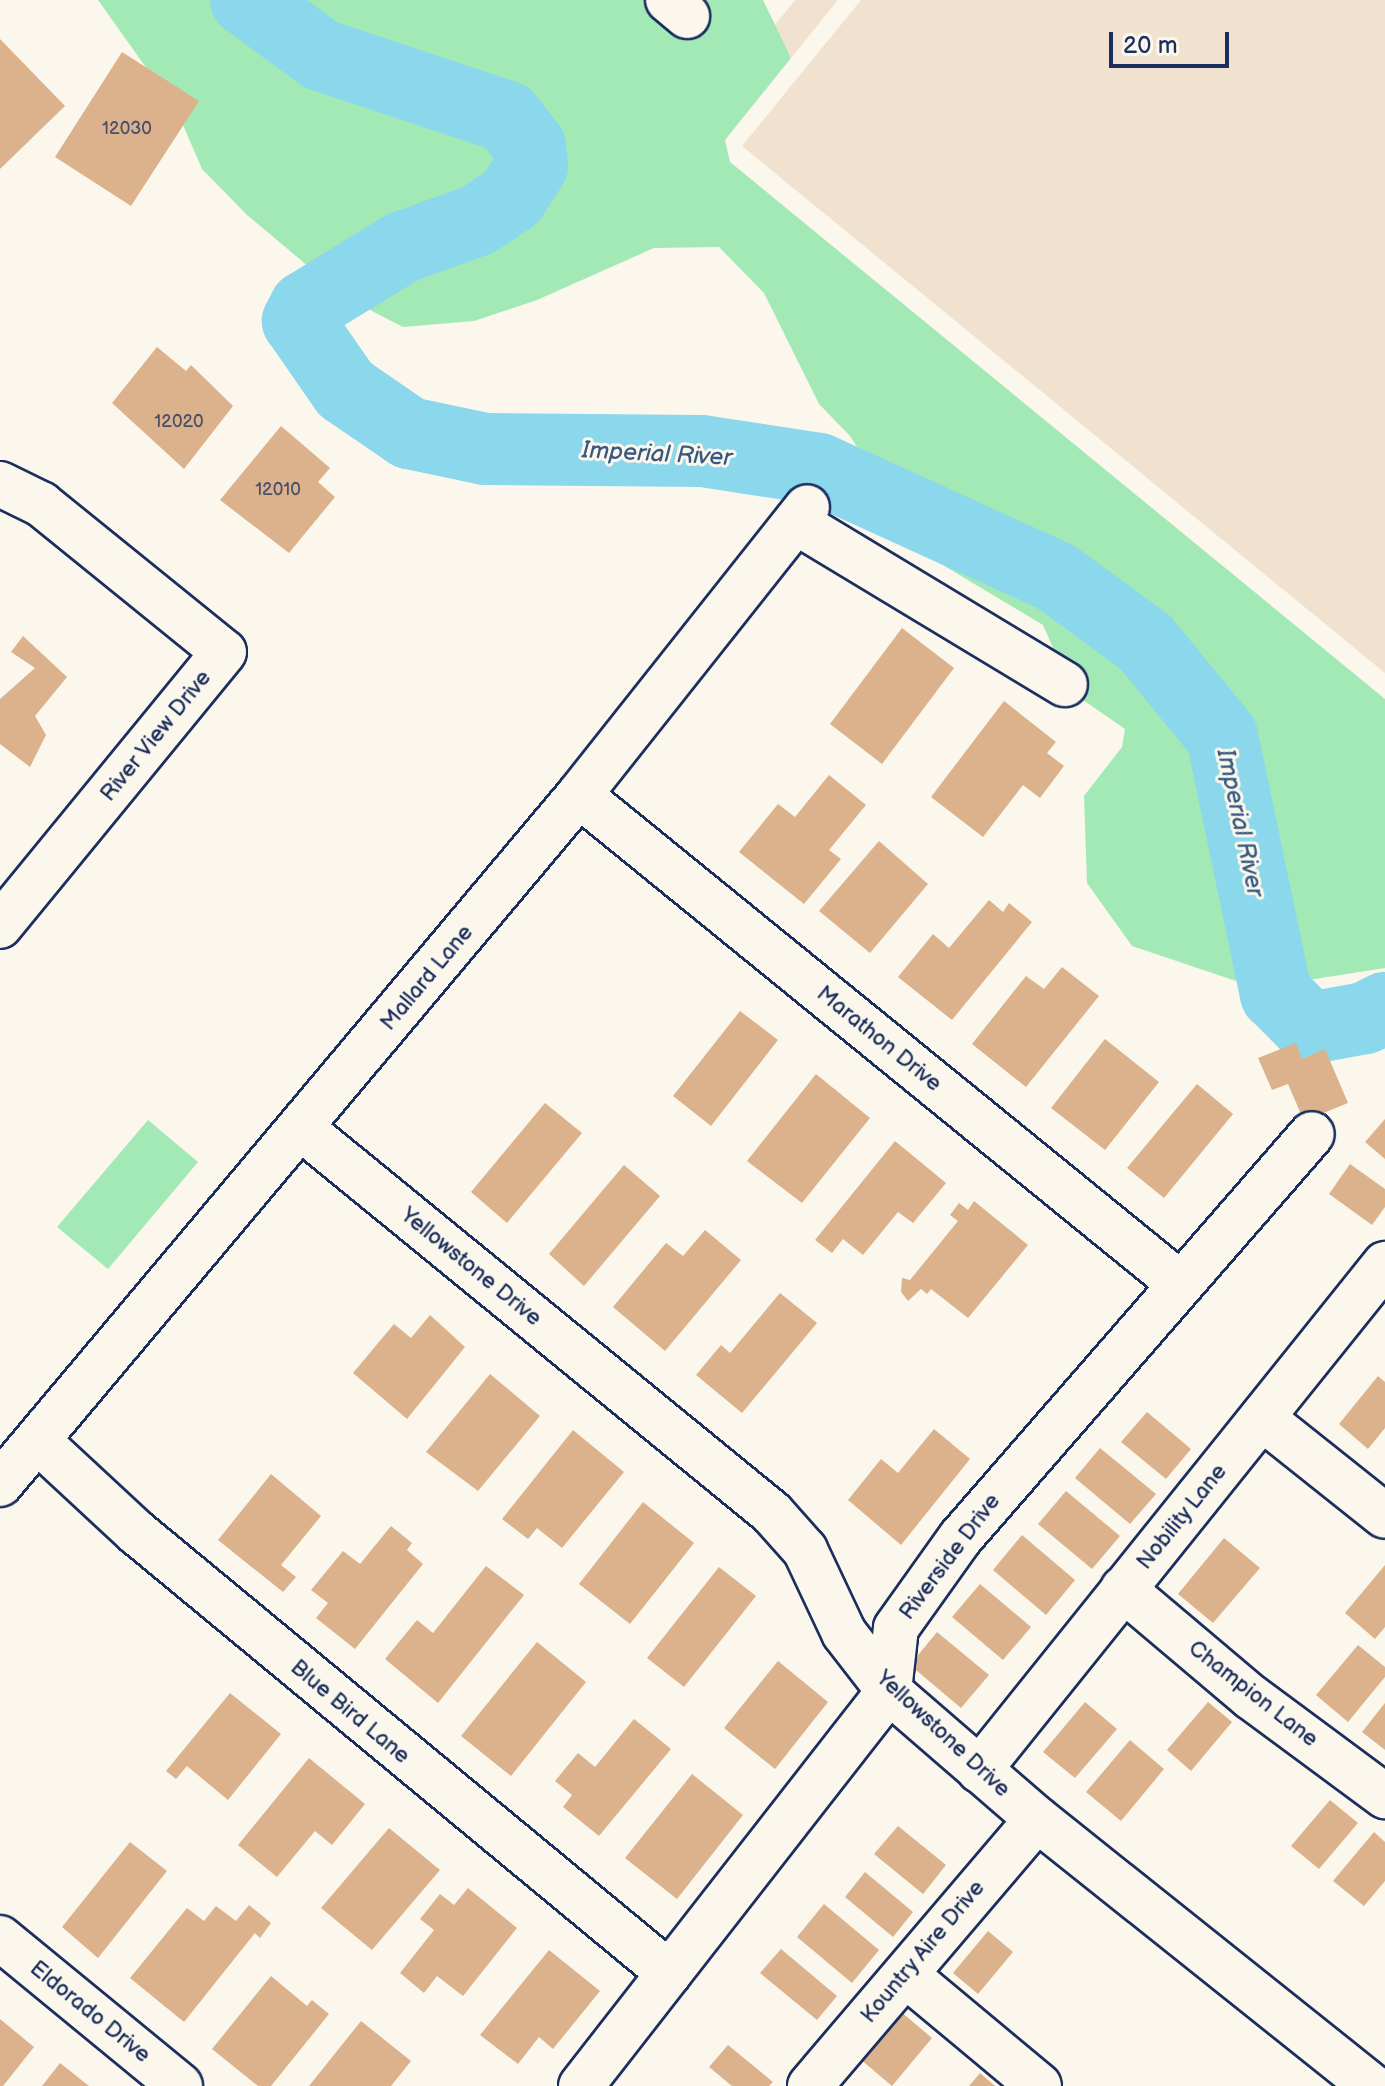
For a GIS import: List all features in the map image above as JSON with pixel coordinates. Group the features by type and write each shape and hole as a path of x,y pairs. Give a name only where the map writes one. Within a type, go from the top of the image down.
{"street":[{"name":"River View Drive","path":"0,484 60,519 224,652 0,926"},
{"name":"Mallard Lane","path":"0,1484 579,795 802,514 1065,684"},
{"name":"Marathon Drive","path":"579,795 1179,1283"},
{"name":"Yellowstone Drive","path":"301,1128 772,1513 805,1550 844,1633 889,1691 1037,1819 1372,2086"},
{"name":"Riverside Drive","path":"889,1691 896,1628 961,1537 1179,1283 1312,1134"},
{"name":"Nobility Lane","path":"979,1770 1385,1264"},
{"path":"1262,1418 1385,1516"},
{"name":"Blue Bird Lane","path":"38,1441 220,1603 669,1973"},
{"name":"Champion Lane","path":"1123,1589 1251,1697 1385,1796"},
{"path":"581,2086 889,1691"},
{"name":"Kountry Aire Drive","path":"810,2086 1037,1819"},
{"name":"Eldorado Drive","path":"0,1938 180,2086"},
{"path":"906,1975 1039,2086"}],"shaded area":[{"path":"795,0 838,0 791,58 774,26"},
{"path":"861,0 1385,0 1385,673 742,146"}],"green space":[{"path":"98,0 763,0 791,58 725,140 730,162 1385,699 1385,968 1257,988 1132,946 1087,883 1084,796 1122,747 1125,729 1073,693 1043,625 931,558 850,436 819,404 764,293 719,247 654,248 537,300 474,321 403,327 345,297 247,215 202,169 177,111"},
{"path":"148,1120 198,1162 108,1269 57,1227"}],"building":[{"path":"0,39 65,106 0,169"},
{"path":"122,52 199,101 131,206 55,157"},
{"path":"157,347 186,371 191,365 233,406 184,469 112,403"},
{"path":"281,426 330,468 318,482 335,497 289,553 220,500"},
{"path":"902,628 954,668 882,764 830,724"},
{"path":"23,636 67,677 35,716 46,735 30,767 0,744 0,699 35,668 11,652"},
{"path":"1004,701 1056,742 1047,753 1064,766 1040,798 1023,785 983,837 931,797"},
{"path":"829,775 866,805 829,850 841,859 804,904 739,852 778,804 795,817"},
{"path":"879,841 928,884 870,953 819,911"},
{"path":"989,900 1003,912 1009,903 1032,922 952,1020 898,977 933,934 949,948"},
{"path":"1062,967 1099,996 1026,1087 972,1044 1026,976 1044,989"},
{"path":"740,1011 778,1040 711,1126 673,1096"},
{"path":"1105,1039 1159,1082 1105,1150 1051,1108"},
{"path":"1296,1043 1302,1059 1325,1049 1348,1103 1304,1121 1288,1084 1272,1090 1258,1058"},
{"path":"816,1074 870,1118 802,1203 747,1161"},
{"path":"1197,1084 1233,1114 1164,1198 1127,1168"},
{"path":"545,1103 582,1133 507,1223 471,1192"},
{"path":"1385,1119 1385,1159 1365,1142"},
{"path":"895,1141 946,1183 913,1223 898,1212 863,1255 843,1239 832,1253 815,1240"},
{"path":"1350,1164 1385,1189 1385,1207 1372,1225 1329,1194"},
{"path":"624,1165 660,1196 584,1286 549,1254"},
{"path":"974,1201 1028,1245 968,1318 931,1289 927,1294 921,1289 908,1301 901,1292 902,1278 910,1280 958,1221 950,1215 959,1203 968,1210"},
{"path":"705,1230 741,1260 665,1351 613,1307 666,1243 683,1256"},
{"path":"780,1293 817,1323 742,1413 696,1375 721,1345 730,1353"},
{"path":"430,1315 465,1347 407,1419 353,1373 394,1324 411,1338"},
{"path":"490,1374 540,1416 478,1491 426,1452"},
{"path":"1378,1376 1385,1382 1385,1428 1368,1449 1339,1424"},
{"path":"1147,1412 1191,1449 1166,1479 1121,1442"},
{"path":"934,1429 970,1459 901,1545 848,1500 881,1459 898,1473"},
{"path":"573,1430 624,1472 562,1548 537,1528 528,1539 502,1519"},
{"path":"1100,1448 1156,1494 1130,1524 1075,1478"},
{"path":"271,1474 321,1516 281,1565 296,1577 283,1592 218,1540"},
{"path":"1066,1491 1120,1536 1092,1569 1038,1524"},
{"path":"643,1502 694,1543 630,1624 579,1584"},
{"path":"391,1526 412,1543 407,1550 423,1564 355,1649 316,1618 328,1603 311,1590 343,1551 360,1564"},
{"path":"1022,1535 1075,1580 1046,1615 993,1570"},
{"path":"1224,1538 1260,1568 1213,1623 1178,1594"},
{"path":"1385,1565 1385,1627 1375,1639 1345,1613"},
{"path":"486,1566 524,1595 438,1703 385,1659 417,1620 433,1633"},
{"path":"719,1567 756,1596 684,1687 647,1658"},
{"path":"980,1584 1031,1627 1003,1660 952,1617"},
{"path":"937,1632 989,1675 961,1708 910,1665"},
{"path":"537,1642 586,1682 511,1776 461,1736"},
{"path":"1358,1645 1385,1667 1385,1677 1348,1722 1316,1695"},
{"path":"778,1661 828,1702 775,1769 724,1728"},
{"path":"230,1693 281,1734 228,1800 187,1766 176,1779 166,1771"},
{"path":"1085,1702 1117,1729 1075,1778 1043,1752"},
{"path":"1208,1702 1232,1722 1191,1771 1167,1750"},
{"path":"1385,1703 1385,1750 1362,1732"},
{"path":"634,1719 671,1749 599,1836 563,1807 572,1795 555,1781 578,1753 595,1767"},
{"path":"1130,1740 1164,1769 1121,1821 1086,1792"},
{"path":"309,1758 365,1804 332,1845 315,1831 277,1877 238,1845"},
{"path":"692,1774 743,1815 677,1899 625,1858"},
{"path":"1330,1800 1358,1823 1319,1869 1291,1846"},
{"path":"898,1826 946,1865 923,1894 874,1854"},
{"path":"389,1828 440,1870 372,1950 321,1908"},
{"path":"1374,1832 1385,1842 1385,1881 1364,1906 1333,1881"},
{"path":"130,1842 167,1871 98,1958 62,1927"},
{"path":"865,1872 913,1912 893,1937 845,1897"},
{"path":"468,1888 517,1928 463,1996 437,1976 424,1993 400,1973 434,1930 420,1919 440,1894 454,1905"},
{"path":"824,1904 879,1950 852,1983 797,1937"},
{"path":"249,1905 271,1923 260,1938 255,1933 184,2022 130,1978 187,1908 204,1921 216,1906 236,1921"},
{"path":"988,1931 1013,1952 978,1994 953,1973"},
{"path":"781,1949 837,1996 817,2020 760,1973"},
{"path":"549,1950 600,1991 553,2049 539,2037 518,2064 480,2035"},
{"path":"271,1976 307,2006 312,2000 329,2014 271,2086 258,2086 212,2049"},
{"path":"900,2011 932,2038 892,2086 860,2059"},
{"path":"0,2019 34,2047 3,2086 0,2086"},
{"path":"361,2021 411,2061 391,2086 309,2086"},
{"path":"728,2045 773,2082 769,2086 732,2086 709,2067"},
{"path":"60,2063 89,2086 42,2086"},
{"path":"980,2073 995,2086 969,2086"}],"waterway":[{"name":"Imperial River","path":"246,0 321,55 507,117 530,146 532,166 512,197 478,220 403,247 305,307 298,321 345,389 409,433 485,449 702,451 819,469 1056,577 1145,642 1222,736 1276,994 1310,1028 1365,1018 1385,1008"}]}
